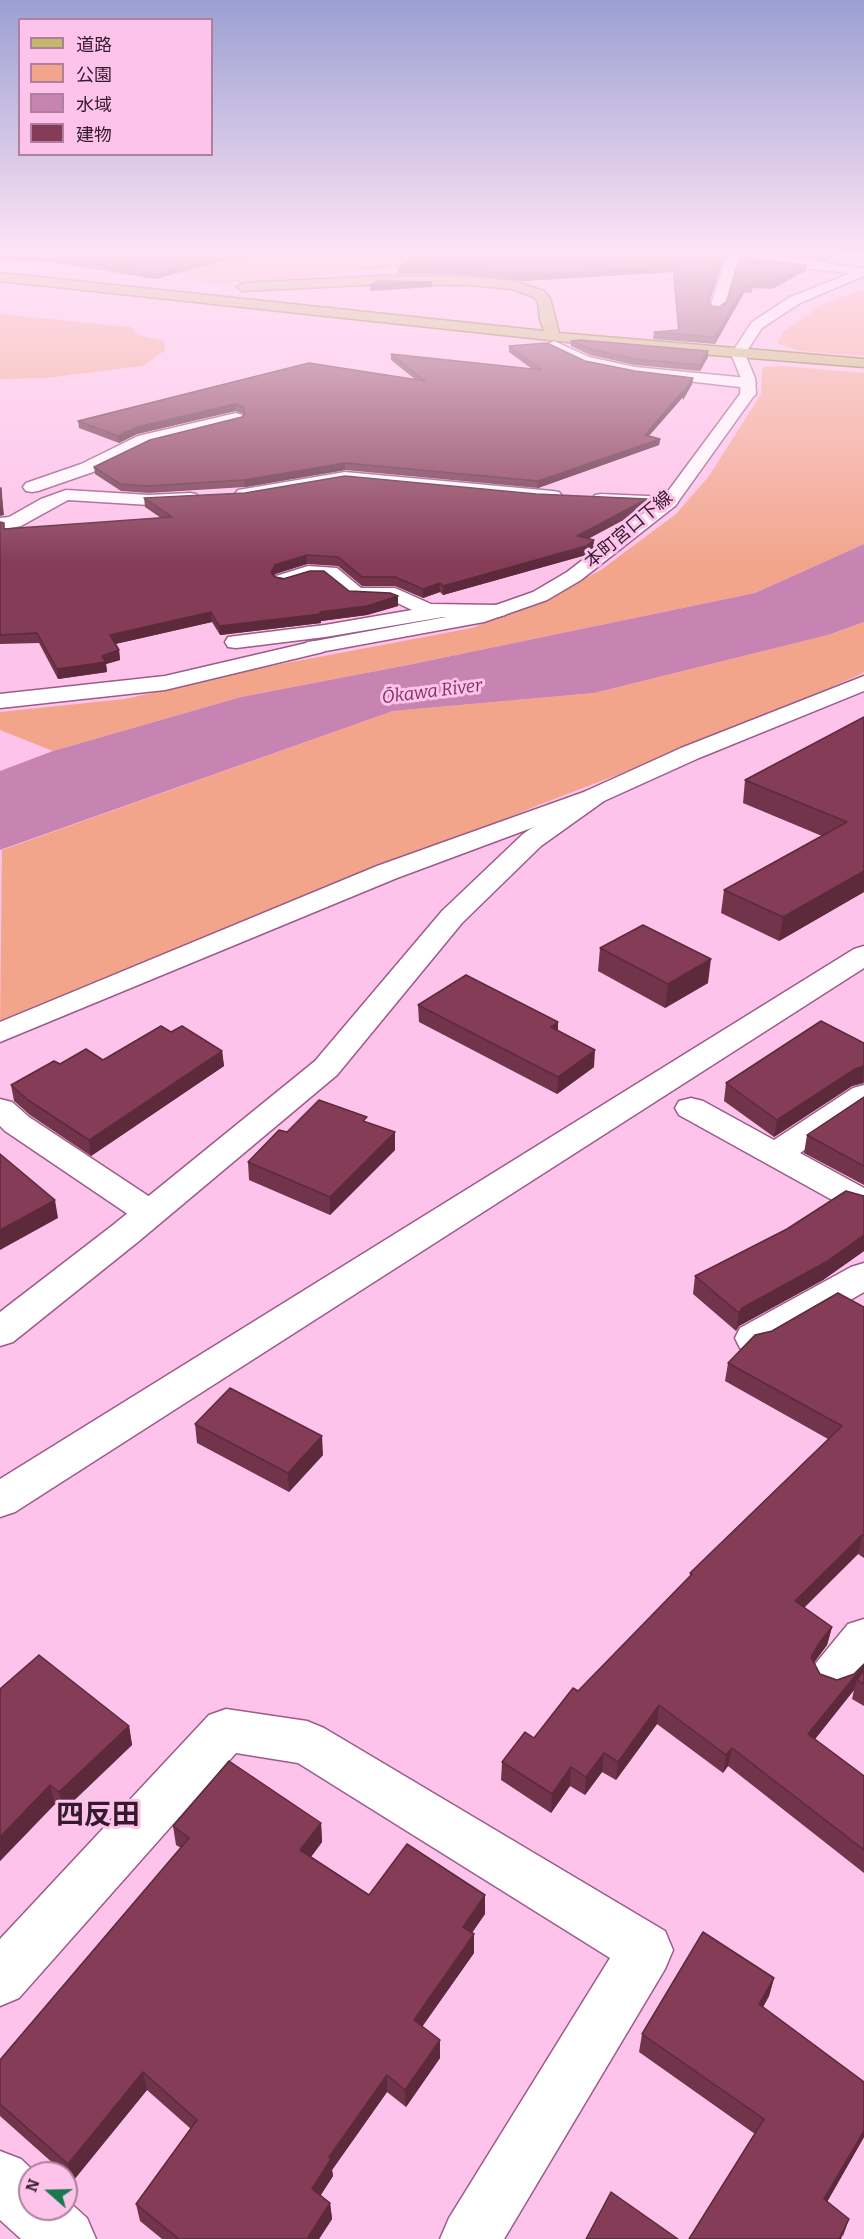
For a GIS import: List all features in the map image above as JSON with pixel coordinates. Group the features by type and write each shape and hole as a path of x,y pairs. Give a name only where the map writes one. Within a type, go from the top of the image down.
{"main road":[{"path":"757,355 864,363"}],"street":[{"path":"577,355 585,361 635,371 748,383 739,355"},
{"name":"本町宮口下線","path":"0,701 165,683 315,647 484,616 540,596 574,576 669,502 748,394 748,383"},
{"path":"47,503 35,493 32,487 87,468 144,440 236,418"},
{"path":"225,495 345,477 574,497 669,502"},
{"path":"0,524 14,522 66,495 148,500 204,497"},
{"path":"283,580 308,572 330,572 356,594 395,594 425,609 498,611"},
{"path":"236,642 325,631 444,611"},
{"path":"0,1033 387,872 595,796 690,753 864,683"},
{"path":"0,1332 150,1214 326,1068 452,917 532,840 595,796"},
{"path":"0,1500 864,955"},
{"path":"776,1154 864,1095"},
{"path":"691,1108 864,1203"},
{"path":"0,1110 17,1124 150,1214"},
{"path":"754,1338 864,1276"},
{"path":"832,1677 864,1638"},
{"path":"0,1979 226,1730 307,1743 646,1950 470,2239"},
{"path":"0,2180 18,2196"},
{"path":"46,2221 66,2239"}],"green space":[{"path":"0,355 157,355 143,366 47,378 0,379"},
{"path":"783,366 864,373 864,544 755,593 241,697 53,751 0,730 0,712 125,699 276,665 472,628 556,594 601,570 676,514 709,476 761,394 762,367"},
{"path":"864,622 864,672 859,675 732,731 536,806 0,1032 2,850 393,711 594,693 828,635"}],"water":[{"name":"Ōkawa River","path":"864,544 864,622 828,635 594,693 393,711 0,850 0,771 53,751 241,697 755,593"}],"building":[{"path":"393,355 542,370 522,355 573,355 585,361 635,371 693,378 683,394 683,391 645,435 660,439 538,481 345,463 244,480 148,486 120,484 94,467 150,440 242,417 245,413 243,407 235,404 137,427 118,436 78,421 309,363 425,381"},
{"path":"620,355 705,355 700,365"},
{"path":"345,476 536,494 647,499 577,536 594,540 586,546 443,586 440,583 423,589 395,577 362,577 338,557 307,555 275,565 271,572 275,577 283,579 310,571 324,571 349,591 390,593 398,596 367,606 320,612 321,614 219,626 211,612 110,635 119,650 102,656 106,662 57,669 37,633 0,635 0,522 4,523 4,529 172,517 144,498 245,493"},
{"path":"1,488 2,507 0,507"},
{"path":"864,717 864,871 783,917 724,890 847,822 745,780"},
{"path":"643,925 711,959 668,984 600,948"},
{"path":"466,975 558,1022 551,1027 595,1050 558,1077 418,1005"},
{"path":"821,1021 864,1043 864,1066 855,1069 777,1120 726,1083"},
{"path":"161,1026 171,1032 182,1026 222,1051 89,1140 28,1100 11,1085 54,1061 60,1064 86,1049 103,1060"},
{"path":"864,1097 864,1166 807,1135"},
{"path":"319,1100 367,1117 363,1121 395,1132 330,1197 248,1162 279,1130 287,1132"},
{"path":"0,1154 55,1200 0,1230"},
{"path":"846,1191 864,1196 864,1235 826,1262 742,1308 739,1313 695,1276 787,1229"},
{"path":"838,1293 864,1307 864,1536 862,1535 795,1601 832,1627 811,1657 820,1674 837,1680 854,1674 864,1664 808,1734 864,1776 864,1850 732,1748 726,1755 659,1705 618,1762 604,1753 586,1777 571,1767 552,1794 502,1762 525,1732 534,1738 573,1688 578,1691 692,1574 690,1573 842,1426 728,1363 755,1335 772,1331"},
{"path":"230,1388 322,1436 288,1473 195,1424"},
{"path":"39,1655 129,1726 59,1792 50,1785 0,1837 0,1689"},
{"path":"864,1670 864,1684 857,1680"},
{"path":"229,1761 321,1823 300,1850 369,1895 407,1844 485,1895 463,1927 474,1934 414,2020 440,2040 405,2090 387,2075 329,2157 331,2159 312,2189 330,2203 307,2239 179,2239 136,2204 197,2120 143,2072 70,2161 65,2161 0,2104 0,2060 189,1838 173,1826"},
{"path":"703,1932 774,1978 759,2004 864,2082 864,2131 824,2199 849,2219 839,2239 689,2239 764,2119 642,2034"},
{"path":"611,2192 678,2239 586,2239"}],"district":[{"name":"四反田","path":"98,1816"}]}
